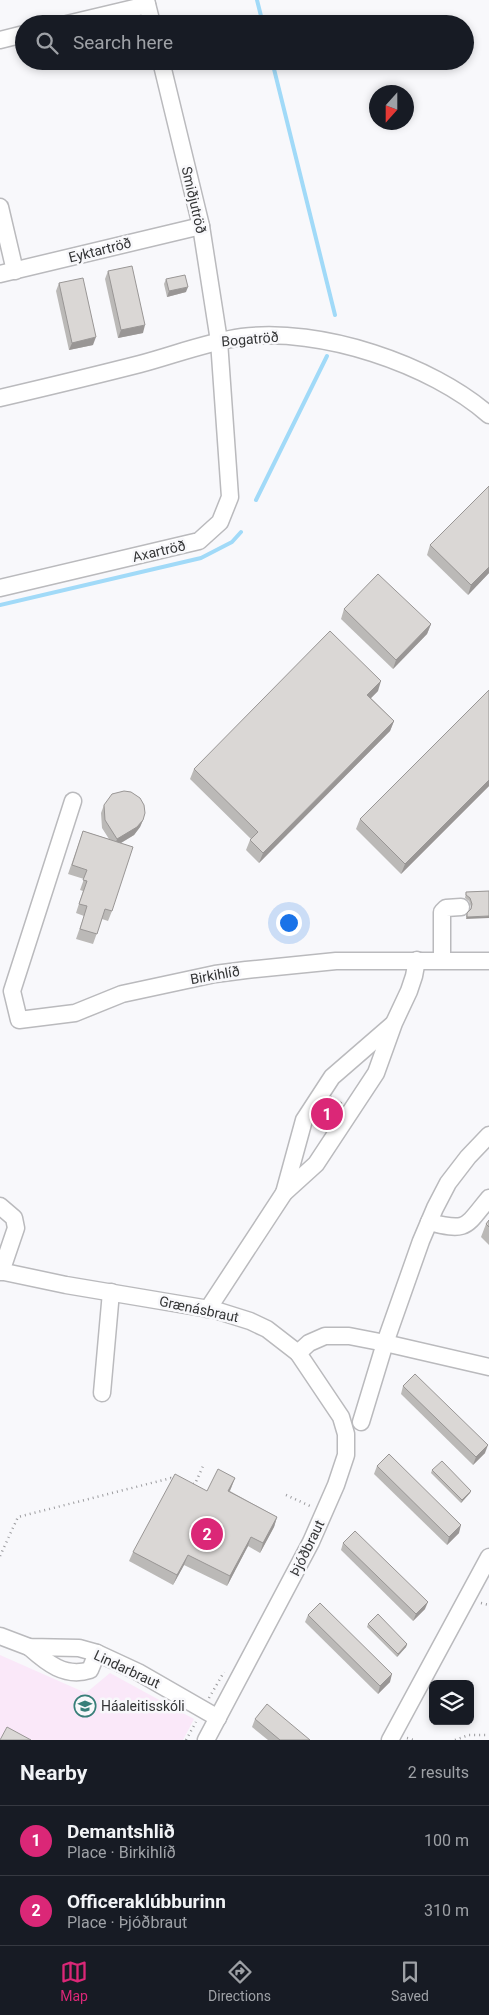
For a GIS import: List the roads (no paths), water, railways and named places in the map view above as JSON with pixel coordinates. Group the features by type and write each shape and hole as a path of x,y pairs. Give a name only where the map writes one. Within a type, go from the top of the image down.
{"street":[{"path":"99,15 146,2 150,15"},
{"path":"0,40 15,36"},
{"name":"Smiðjutröð","path":"163,70 201,226 219,341"},
{"path":"0,207 8,273"},
{"name":"Eyktartröð","path":"8,273 201,226"},
{"name":"Bogatröð","path":"0,398 140,364 219,341 244,337 296,336 371,352 417,371 460,394 489,415"},
{"name":"Axartröð","path":"0,588 199,541 220,522 230,497 219,341"},
{"name":"Birkihlíð","path":"73,802 12,991 19,1020 74,1013 122,994 215,974 336,961 489,961"},
{"path":"442,960 442,912 446,908 461,907"},
{"path":"208,1309 284,1193 316,1164 372,1080 394,1023 409,991 417,960"},
{"path":"284,1193 304,1120 332,1077 394,1023"},
{"path":"361,1422 385,1343 429,1222 448,1183 468,1157 488,1140"},
{"path":"429,1222 450,1227 463,1226 470,1221 489,1198"},
{"path":"0,1206 14,1218 16,1228 0,1271"},
{"name":"Grænásbraut","path":"0,1271 66,1286 208,1309 250,1321 267,1329 298,1353"},
{"path":"102,1393 111,1292"},
{"path":"298,1353 309,1343 325,1336 349,1336 489,1367"},
{"name":"Þjóðbraut","path":"206,1740 311,1542 336,1485 346,1455 346,1434 341,1417 298,1353"},
{"path":"390,1740 489,1557"},
{"name":"Lindarbraut","path":"0,1636 29,1647 79,1648 97,1654 138,1672 218,1718"},
{"path":"29,1647 45,1661 65,1671 79,1673 90,1670 97,1654"}],"waterway":[{"path":"257,0 261,15"},
{"path":"274,70 335,315"},
{"path":"256,500 327,356"},
{"path":"0,605 201,558 232,542 241,532"}],"place":[{"name":"Demantshlið","path":"327,1114"},
{"name":"Officeraklúbburinn","path":"207,1534"},
{"name":"Háaleitisskóli","path":"85,1706"}]}
